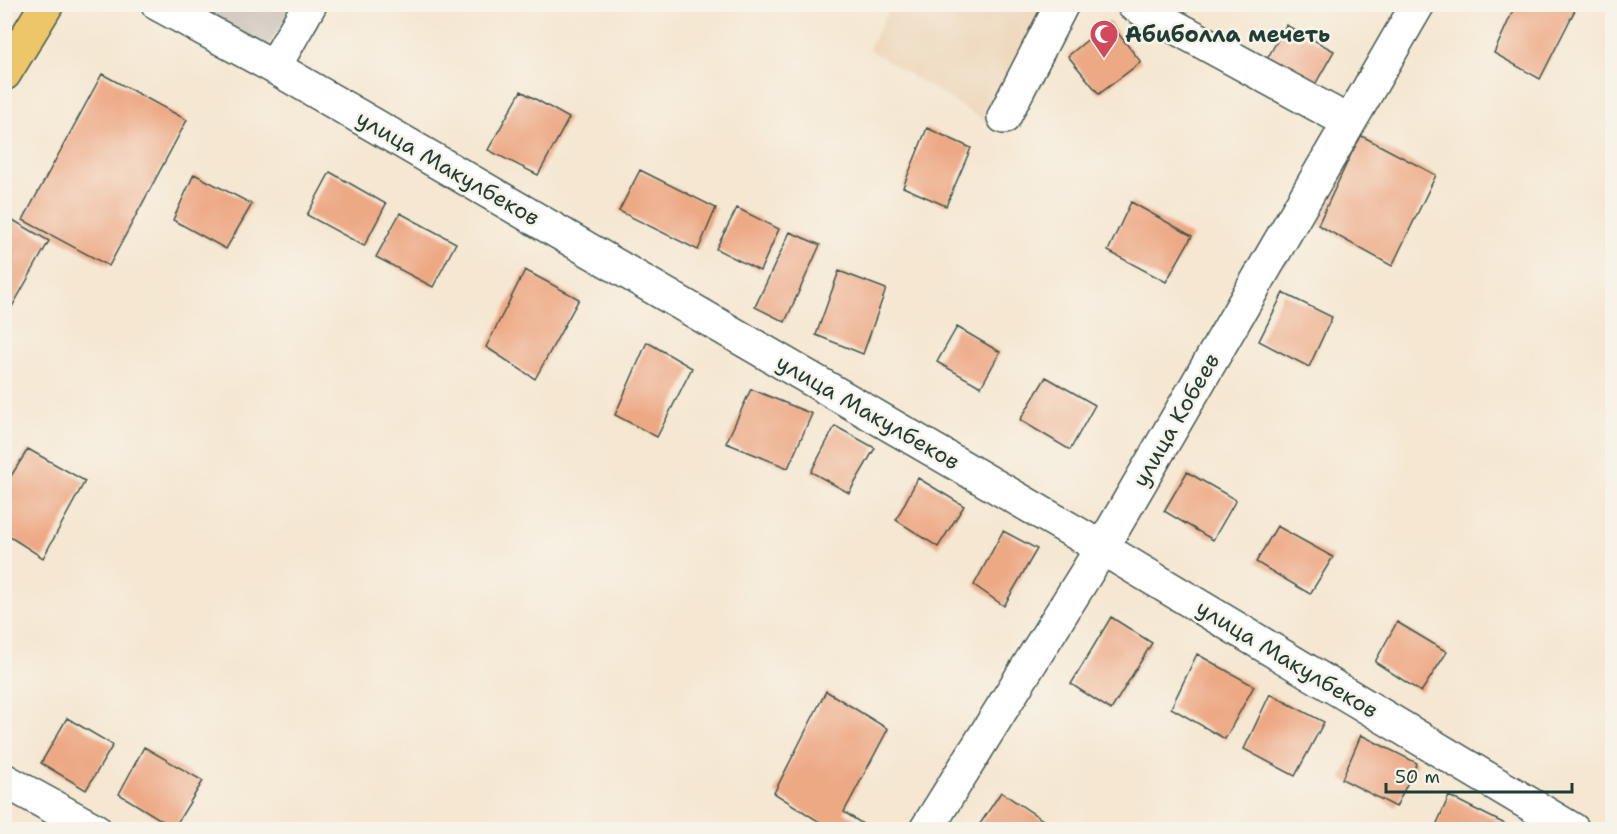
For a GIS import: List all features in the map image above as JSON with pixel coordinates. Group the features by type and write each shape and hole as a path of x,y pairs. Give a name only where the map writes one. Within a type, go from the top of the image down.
{"main road":[{"path":"4,74 47,4"}],"street":[{"name":"улица Макулбеков","path":"158,4 274,68 1102,548 1573,830"},
{"path":"274,68 310,4"},
{"path":"1004,117 1062,4"},
{"path":"1133,4 1349,122"},
{"name":"улица Кобеев","path":"926,830 1102,548 1418,4"},
{"path":"4,780 95,830"}],"shaded area":[{"path":"196,5 293,5 267,49"},
{"path":"892,5 1052,5 988,123 868,49"}],"building":[{"path":"1516,4 1570,4 1576,8 1540,79 1494,53"},
{"name":"Абиболла мечеть","path":"1109,22 1141,62 1099,94 1068,56"},
{"path":"1286,25 1334,51 1313,88 1266,61"},
{"path":"102,74 187,120 109,266 23,220"},
{"path":"521,91 569,118 538,175 488,150"},
{"path":"927,128 971,148 946,206 903,187"},
{"path":"1360,135 1436,175 1392,266 1318,225"},
{"path":"640,170 716,208 698,250 619,211"},
{"path":"330,172 386,204 364,246 307,215"},
{"path":"194,174 252,204 226,249 173,220"},
{"path":"1131,202 1192,236 1166,282 1108,251"},
{"path":"737,208 779,229 760,271 716,249"},
{"path":"400,213 456,243 433,287 376,257"},
{"path":"6,216 49,241 4,321 4,219"},
{"path":"790,232 820,245 785,322 755,307"},
{"path":"525,270 579,299 535,379 486,347"},
{"path":"839,271 886,289 863,354 816,335"},
{"path":"1283,293 1332,317 1309,367 1259,341"},
{"path":"957,327 1000,352 981,387 937,362"},
{"path":"647,342 692,368 657,437 615,415"},
{"path":"1046,377 1095,405 1070,450 1020,420"},
{"path":"751,389 812,414 788,468 726,443"},
{"path":"835,426 875,448 849,493 811,472"},
{"path":"28,449 85,481 43,558 4,533 4,487"},
{"path":"1187,472 1236,500 1213,540 1164,511"},
{"path":"918,478 964,506 938,547 896,520"},
{"path":"1277,526 1333,557 1310,594 1256,562"},
{"path":"1003,531 1037,549 1004,606 974,585"},
{"path":"1111,617 1152,643 1111,710 1071,684"},
{"path":"1397,622 1447,652 1421,692 1375,662"},
{"path":"1197,654 1254,686 1225,739 1171,708"},
{"path":"826,691 888,729 844,812 872,830 832,830 774,793"},
{"path":"1270,694 1324,722 1295,776 1244,749"},
{"path":"67,718 113,745 86,790 41,763"},
{"path":"1361,735 1417,763 1396,807 1342,779"},
{"path":"144,747 203,781 174,828 119,794"},
{"path":"1001,792 1052,826 1050,830 976,830"},
{"path":"1449,796 1509,826 1508,830 1434,830"}],"place":[{"name":"Абиболла мечеть","path":"1104,60"}]}
